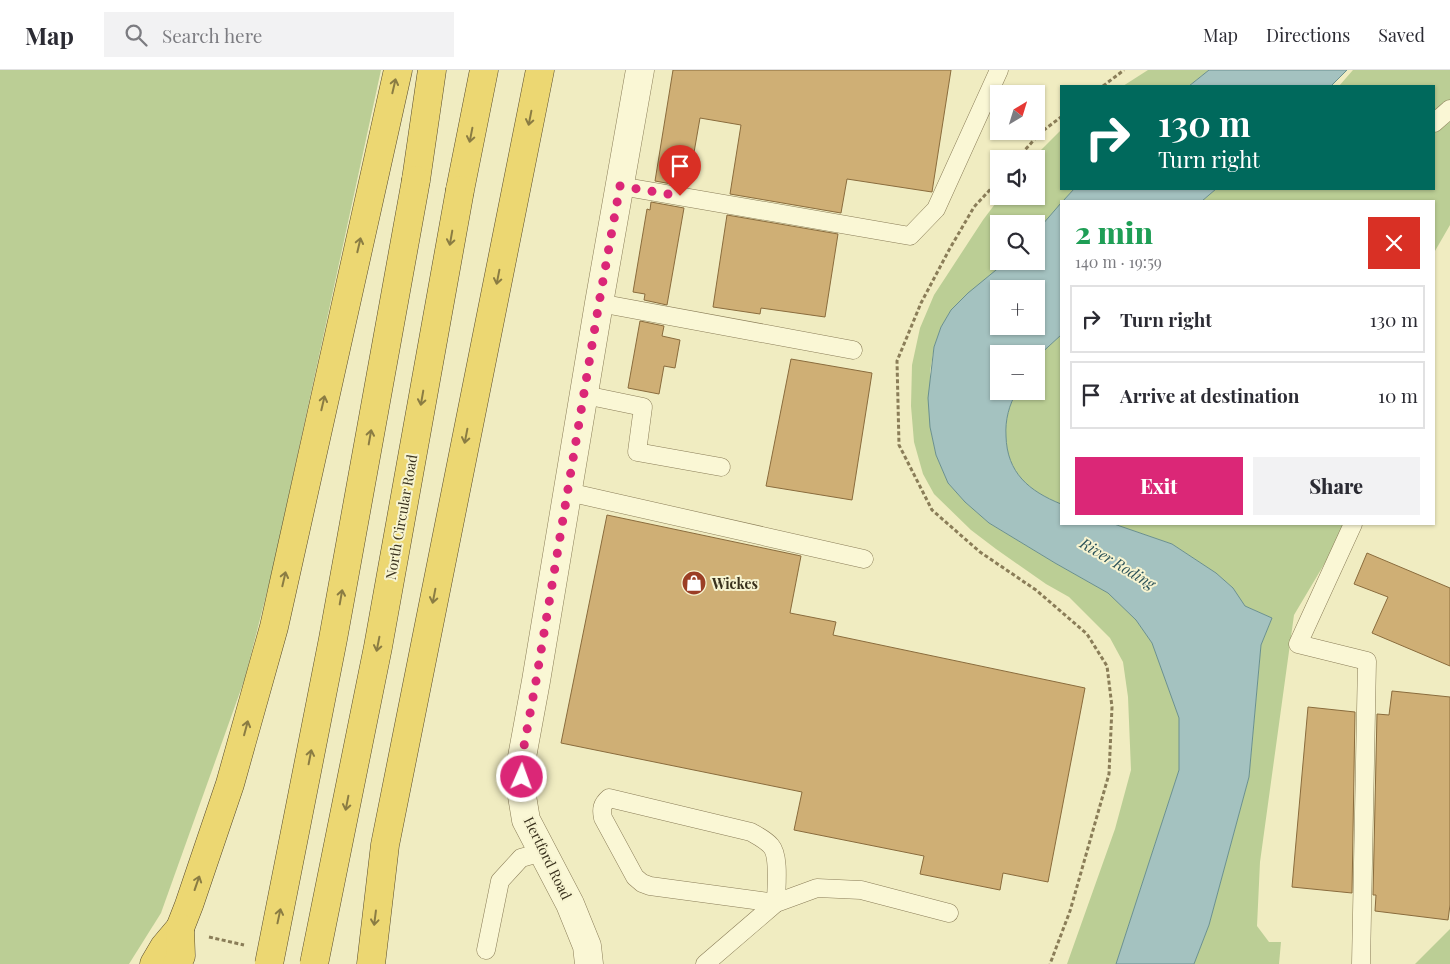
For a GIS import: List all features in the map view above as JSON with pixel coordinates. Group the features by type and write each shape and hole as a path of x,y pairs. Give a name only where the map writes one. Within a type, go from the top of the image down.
{"highway":[{"path":"154,964 164,947 180,928 190,906 230,784 274,627 398,70"},
{"path":"269,964 333,640 416,180 432,70"},
{"name":"North Circular Road","path":"314,964 378,647 460,190 484,70"},
{"path":"371,964 385,845 540,70"},
{"path":"177,964 181,956 180,928"}],"street":[{"name":"Hertford Road","path":"589,964 587,946 570,904 526,820 522,796 522,757 640,70"}],"lane":[{"path":"620,186 910,236 936,209 999,70"},
{"path":"1435,122 1450,109"},
{"path":"599,303 853,350"},
{"path":"585,395 644,407 636,452 721,467"},
{"path":"568,492 864,560"},
{"path":"1353,525 1298,644 1367,661 1361,964"},
{"path":"609,798 751,832 772,847 776,856 776,902 650,886 642,883 635,878 603,818 601,810 603,803 609,798"},
{"path":"486,950 500,881 522,858 542,852"},
{"path":"705,964 776,902 817,888 861,890 949,913"}],"path":[{"path":"1104,85 1124,70"},
{"path":"1025,150 1040,133 1060,118"},
{"path":"990,190 974,207 949,250 921,303 897,361 899,445 932,510 980,552 1036,590 1087,634 1107,666 1112,707 1109,774 1070,912 1050,964"}],"green space":[{"path":"0,70 381,70 273,568 245,678 161,913 129,964 0,964"},
{"path":"1148,70 1209,70 1190,85 1125,85"},
{"path":"1353,70 1450,70 1450,225 1435,251 1435,200 1203,200 1215,190 1435,190 1435,85 1340,85"},
{"path":"1060,131 1060,190 1073,190 1064,200 1060,200 1060,205 1045,222 1045,215 990,215 990,270 997,270 951,310 941,327 934,347 930,372 930,427 936,455 948,483 965,502 989,523 1108,593 1136,620 1152,643 1179,718 1179,770 1116,964 1067,964 1115,829 1131,770 1128,697 1123,662 1110,638 1069,597 1046,584 971,530 934,494 923,474 914,442 911,406 912,365 920,328 934,295 994,205 1045,205 1045,150 1041,150"},
{"path":"1060,336 1060,504 1030,487 1015,470 1007,449 1006,430 1008,413 1013,400 1045,400 1045,350"},
{"path":"1117,525 1347,525 1294,615 1260,862 1257,926 1269,942 1281,942 1279,964 1194,964 1209,925 1249,777 1261,645 1272,618 1245,606 1233,588 1216,573 1172,544"},
{"path":"1450,929 1450,964 1415,964"}],"water":[{"path":"1209,70 1347,70 1332,85 1190,85"},
{"path":"1073,190 1215,190 1203,200 1064,200"},
{"name":"River Roding","path":"1060,204 1060,336 1045,350 1045,345 990,345 990,400 1013,400 1008,413 1006,430 1007,449 1015,470 1030,487 1060,504 1060,525 1117,525 1172,544 1216,573 1233,588 1245,606 1272,618 1261,645 1249,777 1209,925 1194,964 1116,964 1179,770 1179,718 1152,643 1136,620 1108,593 989,523 965,502 948,483 936,455 930,427 928,398 934,347 941,327 951,310 996,270 1045,270 1045,222"}],"building":[{"path":"673,70 951,70 932,192 847,179 841,213 730,194 741,125 700,118 688,187 655,181"},
{"path":"651,202 684,208 667,305 644,300 645,294 633,292 647,209 650,210"},
{"path":"727,215 838,234 825,317 761,308 760,314 713,307"},
{"path":"640,321 664,326 662,336 680,340 675,368 664,366 659,394 628,388"},
{"path":"791,359 872,373 852,500 766,486"},
{"path":"607,515 801,556 790,613 836,622 833,635 1085,688 1048,882 1003,873 1000,890 920,874 924,856 794,830 802,792 561,743"},
{"path":"1367,553 1450,588 1450,666 1372,633 1388,597 1354,584"},
{"path":"1392,691 1450,697 1450,905 1448,920 1375,911 1376,895 1373,895 1377,714 1389,715"},
{"path":"1308,707 1355,712 1352,893 1292,887"}],"place":[{"name":"Wickes","path":"694,583"}],"route":[{"path":"522,777 522,757 620,186 680,196"}]}
